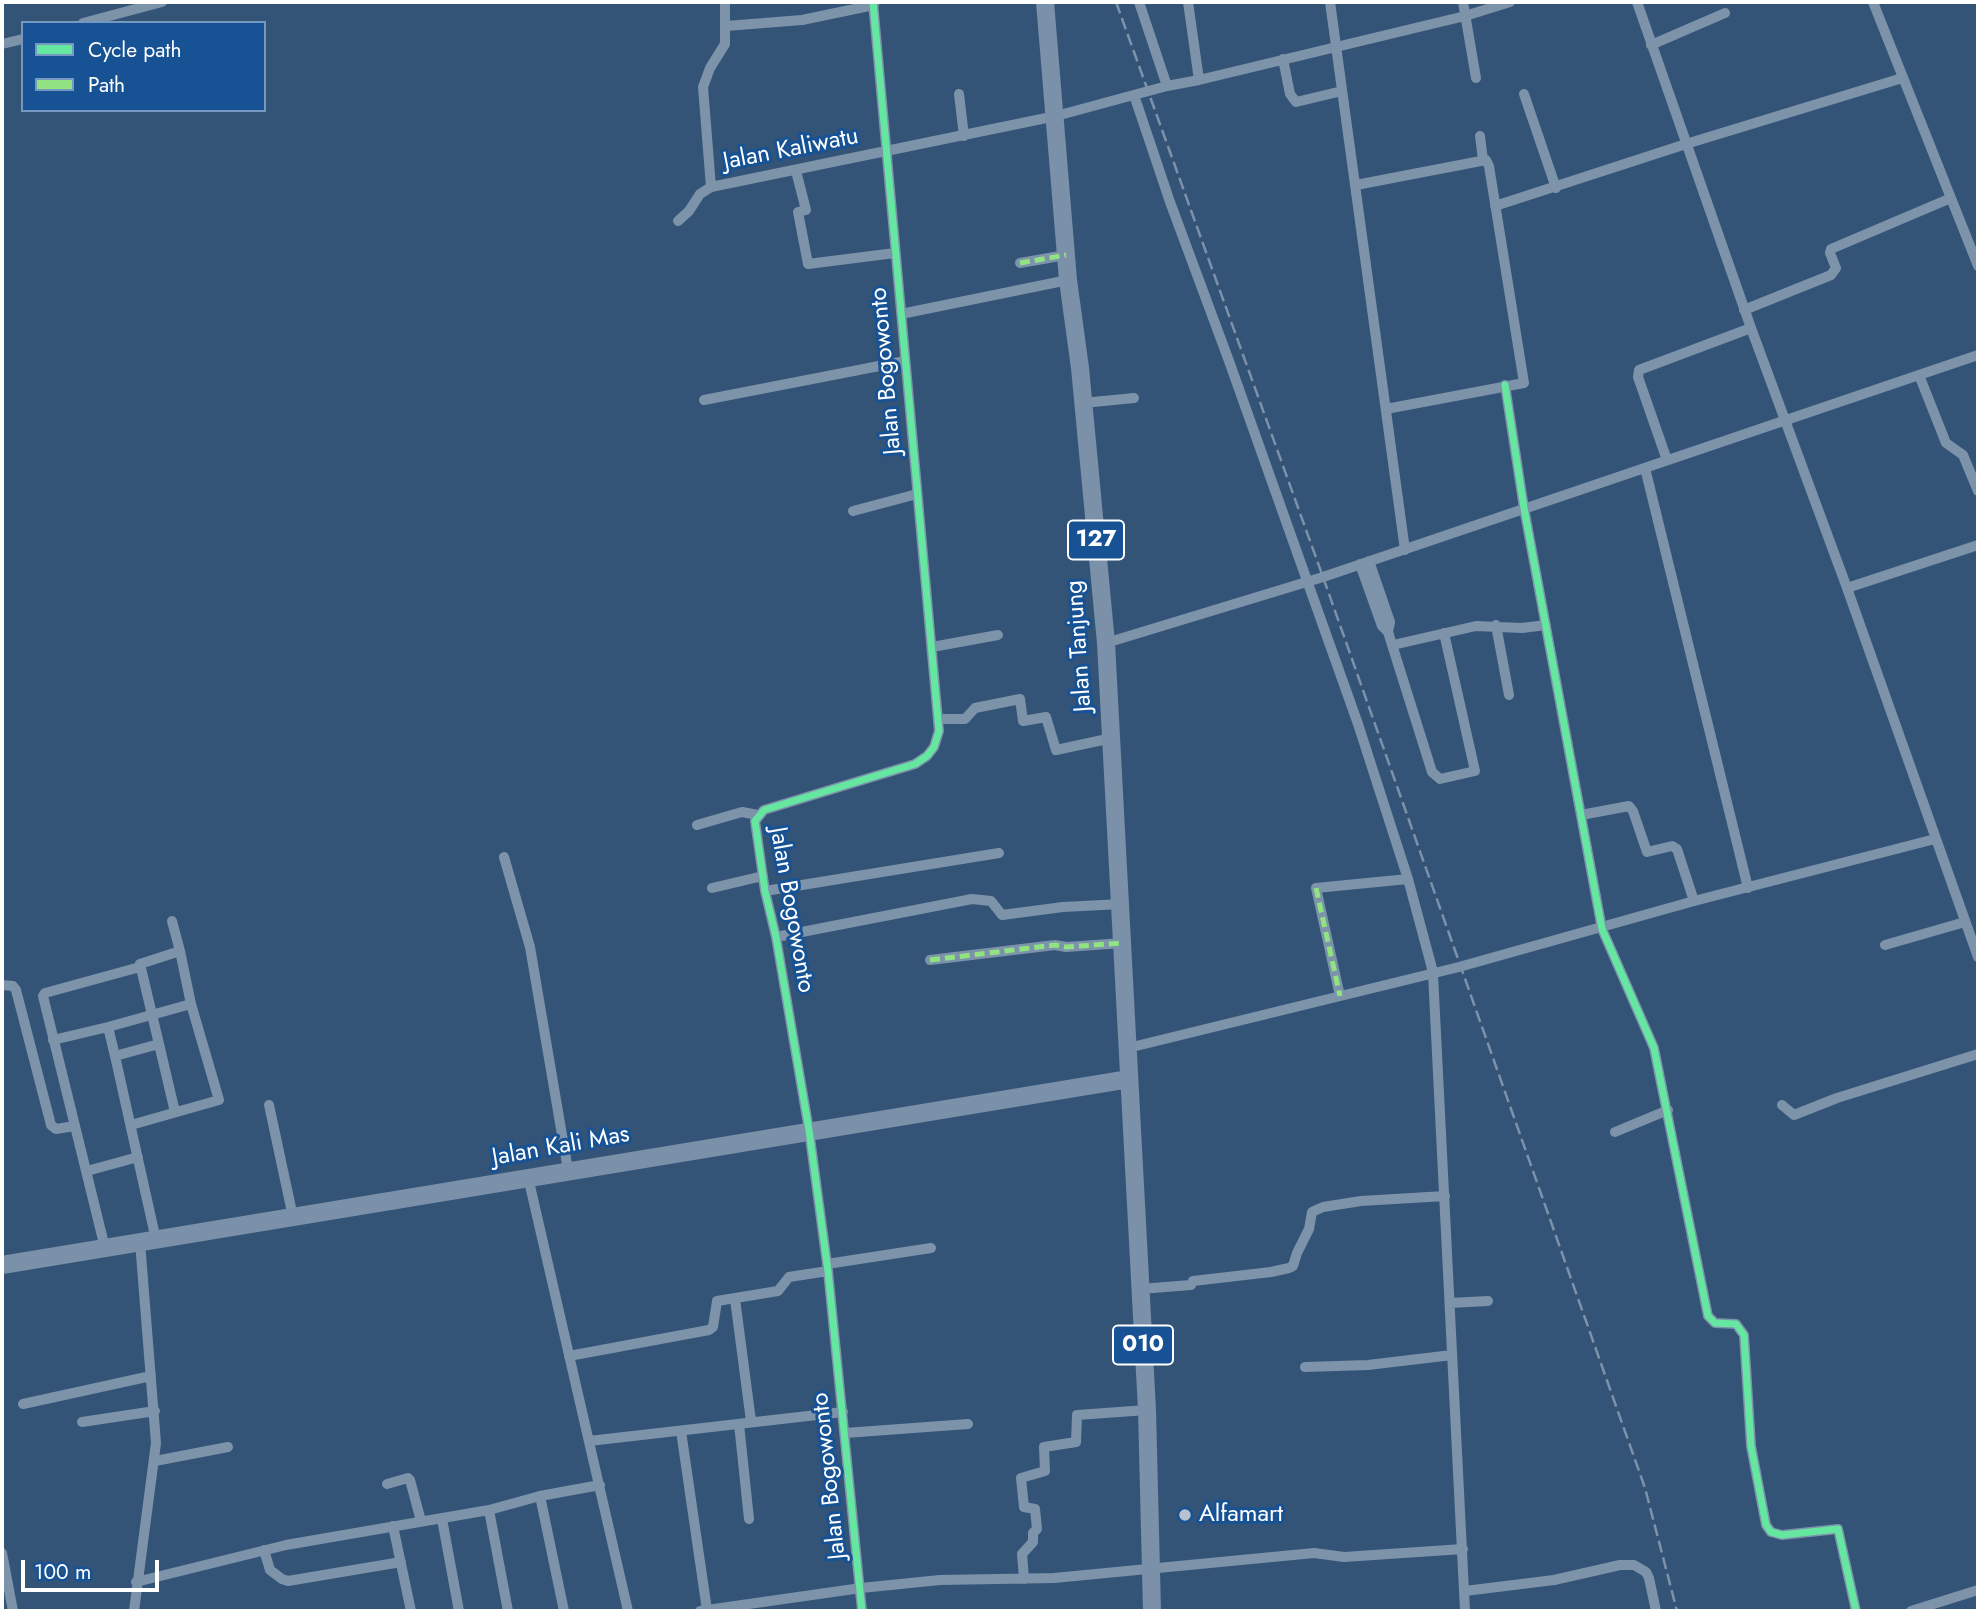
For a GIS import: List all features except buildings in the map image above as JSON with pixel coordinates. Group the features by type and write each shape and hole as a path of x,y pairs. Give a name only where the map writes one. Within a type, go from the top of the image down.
{"main road":[{"name":"Jalan Tanjung","path":"1045,2 1068,280 1083,403 1106,643 1122,904 1129,1079"},
{"name":"Jalan Kali Mas","path":"2,1265 1129,1079"},
{"name":"010","path":"1129,1079 1147,1410 1153,1611"}],"street":[{"path":"91,21 162,2"},
{"path":"711,187 704,87 710,68 725,44 725,2"},
{"path":"1139,2 1167,86"},
{"path":"1188,2 1199,80"},
{"path":"1330,2 1405,550"},
{"path":"1463,2 1476,78"},
{"path":"886,153 1056,116 1167,86 1465,16 1510,2"},
{"path":"1637,2 1751,328 1977,949"},
{"path":"1873,2 1978,266"},
{"path":"726,26 802,20 873,4"},
{"name":"Jalan Bogowonto","path":"862,1611 843,1412 809,1130 776,937 765,891 755,821 764,810 915,764 928,756 939,731 873,4"},
{"path":"1651,45 1725,13"},
{"path":"2,44 21,39"},
{"path":"1283,59 1290,94 1296,102 1342,91"},
{"path":"1495,206 1686,144 1903,80"},
{"path":"959,94 964,136"},
{"path":"1524,94 1556,188"},
{"path":"1134,95 1358,724 1408,879 1433,973 1465,1611"},
{"path":"1480,136 1483,160"},
{"name":"Jalan Kaliwatu","path":"678,221 689,211 700,194 711,187 886,153"},
{"path":"1356,184 1486,160 1524,383 1386,409"},
{"path":"796,171 806,210 798,212 808,264 895,253"},
{"path":"1745,310 1830,275 1836,270 1830,253 1834,248 1951,198"},
{"path":"1020,263 1066,255"},
{"path":"901,314 1068,280"},
{"path":"1667,460 1638,377 1639,370 1751,328"},
{"path":"1106,643 1405,550 1978,355"},
{"path":"704,400 905,361"},
{"path":"1919,375 1945,443 1963,455 1978,491"},
{"path":"1505,385 1524,508 1602,929 1650,1037 1668,1110 1708,1317 1716,1323 1736,1324 1744,1335 1751,1446 1766,1525 1772,1532 1782,1535 1838,1529 1856,1611"},
{"path":"1083,403 1134,398"},
{"path":"1645,468 1748,888"},
{"path":"853,511 917,494"},
{"path":"1847,587 1978,545"},
{"path":"1365,562 1382,626 1388,632 1393,645 1432,772 1440,779 1473,773 1475,767 1444,633"},
{"path":"1496,625 1509,695"},
{"path":"1393,645 1476,626 1522,628 1546,625"},
{"path":"932,647 998,635"},
{"path":"939,719 965,719 975,708 1020,699 1023,721 1046,718 1056,750 1112,738"},
{"path":"1581,816 1629,806 1647,852 1672,846 1677,849 1694,901"},
{"path":"697,825 742,812 758,815"},
{"path":"1128,1048 1433,973 1602,929 1694,901 1936,839"},
{"path":"765,891 999,853"},
{"path":"505,857 530,947 568,1170"},
{"path":"712,888 763,876"},
{"path":"1340,996 1316,888 1408,879"},
{"path":"776,937 972,899 991,901 1002,915 1063,907 1122,904"},
{"path":"131,1125 219,1100 191,1004 172,921"},
{"path":"1885,945 1965,922"},
{"path":"930,960 1055,945 1066,947 1123,943"},
{"path":"175,1112 140,967 142,962 180,951"},
{"path":"105,1248 44,1000 45,993 140,967"},
{"path":"2,985 15,987 51,1125 56,1129 75,1126"},
{"path":"53,1040 191,1004"},
{"path":"108,1027 138,1157 148,1241 155,1461 134,1611"},
{"path":"116,1056 159,1044"},
{"path":"1782,1105 1794,1115 1837,1098 1978,1054"},
{"path":"269,1105 293,1217"},
{"path":"1615,1132 1668,1110"},
{"path":"87,1171 138,1157"},
{"path":"528,1177 628,1611"},
{"path":"1140,1289 1191,1285 1193,1281 1289,1268 1293,1266 1309,1229 1312,1212 1323,1207 1361,1201 1445,1196"},
{"path":"569,1356 709,1330 713,1327 717,1301 778,1291 789,1277 931,1248"},
{"path":"735,1299 751,1421"},
{"path":"1450,1303 1489,1301"},
{"path":"1305,1367 1368,1365 1452,1355"},
{"path":"23,1404 151,1377"},
{"path":"1024,1578 1022,1554 1033,1542 1033,1533 1037,1529 1035,1509 1024,1507 1022,1477 1045,1471 1044,1447 1076,1442 1077,1415 1147,1410"},
{"path":"82,1422 155,1411"},
{"path":"589,1441 843,1412"},
{"path":"739,1424 749,1519"},
{"path":"845,1433 968,1424"},
{"path":"681,1431 703,1611 734,1609 861,1588 940,1580 1150,1571 1314,1553 1356,1557 1463,1549"},
{"path":"155,1461 228,1447"},
{"path":"387,1484 408,1478 410,1480 421,1521"},
{"path":"136,1582 325,1536 442,1519 600,1485"},
{"path":"540,1496 564,1611"},
{"path":"489,1510 508,1611"},
{"path":"442,1519 459,1611"},
{"path":"393,1526 411,1611"},
{"path":"264,1550 271,1570 288,1581 401,1562"},
{"path":"2,1553 13,1611"},
{"path":"1465,1591 1554,1580 1620,1565 1634,1565 1646,1572 1649,1578 1656,1611"},
{"path":"1911,1611 1978,1590"}],"railway":[{"path":"1116,2 1323,577 1645,1488 1677,1611"}],"marked path":[{"path":"1020,263 1066,255"},
{"path":"1316,888 1340,996"},
{"path":"930,960 1055,945 1066,947 1123,943"}],"cycle path":[{"path":"862,1611 828,1271 809,1130 776,937 765,891 755,821 764,810 915,764 934,747 939,731 873,2"},
{"path":"1505,385 1524,508 1602,929 1654,1048 1708,1316 1715,1323 1736,1324 1744,1335 1751,1446 1766,1525 1771,1532 1782,1535 1838,1529 1856,1611"}],"place":[{"name":"Alfamart","path":"1185,1515"}]}
